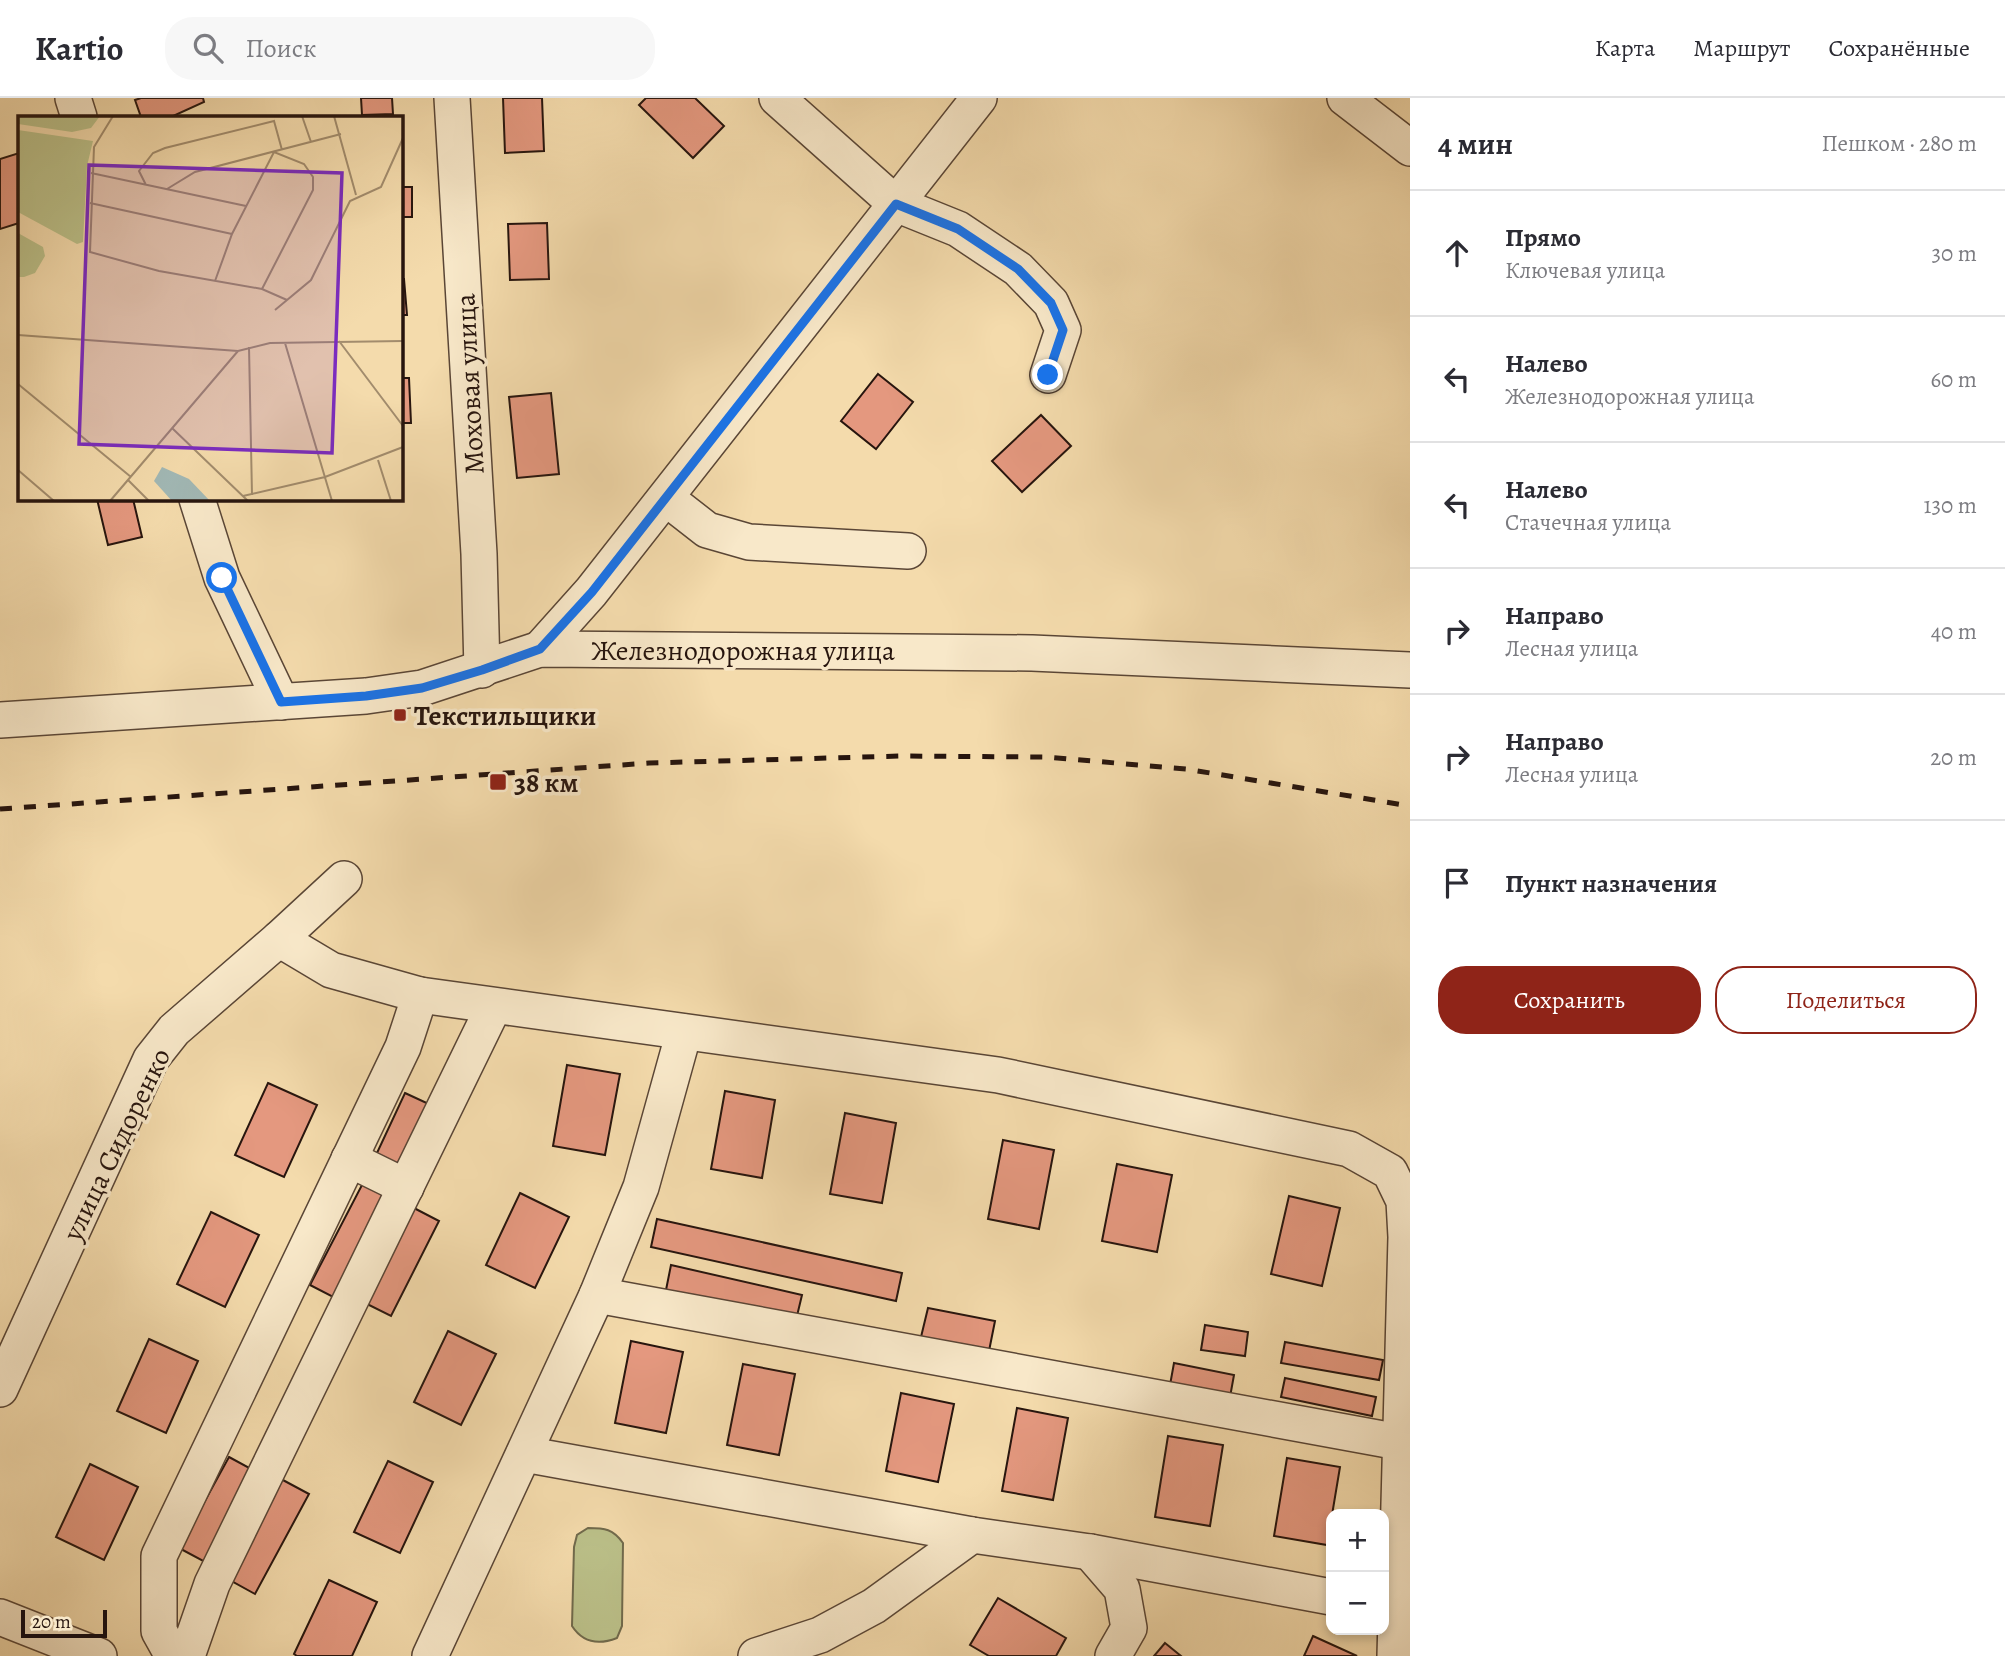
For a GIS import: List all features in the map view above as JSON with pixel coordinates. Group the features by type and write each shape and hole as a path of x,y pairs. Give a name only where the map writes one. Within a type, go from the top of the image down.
{"street":[{"path":"73,98 79,116"},
{"name":"Моховая улица","path":"452,98 480,554 482,670"},
{"path":"777,98 896,204 958,229 1018,269 1051,303 1063,330 1048,375"},
{"path":"540,649 592,592 979,98"},
{"path":"1345,98 1410,148"},
{"path":"666,498 707,530 749,542 908,551"},
{"path":"197,500 222,578 281,702"},
{"name":"Железнодорожная улица","path":"0,720 366,696 422,688 540,649 1032,653 1410,670"},
{"name":"улица Сидоренко","path":"0,1389 151,1059 174,1030 279,940 344,879"},
{"path":"279,940 331,970 420,995 998,1075 1349,1149 1390,1172 1404,1201 1406,1237 1390,1609 1395,1656"},
{"path":"173,1656 159,1631 159,1556 403,1046 420,995"},
{"path":"187,1656 212,1584 494,1006"},
{"path":"430,1656 597,1295 641,1188 684,1032"},
{"path":"349,1159 406,1187"},
{"path":"597,1295 1399,1442"},
{"path":"524,1454 972,1535 1090,1552 1326,1596"},
{"path":"756,1656 820,1635 874,1606 972,1535"},
{"path":"1090,1552 1122,1589 1129,1628 1114,1656"},
{"path":"0,1617 99,1656"}],"green space":[{"path":"588,1528 608,1530 623,1543 622,1626 617,1638 598,1642 581,1636 572,1626 574,1547 577,1535"}],"building":[{"path":"203,98 204,102 173,116 141,116 135,100"},
{"path":"361,98 392,98 393,114 362,115"},
{"path":"503,98 542,98 544,151 505,153"},
{"path":"646,98 695,98 724,126 693,158 639,105"},
{"path":"18,153 18,223 0,229 0,159"},
{"path":"402,187 412,187 412,217 402,217"},
{"path":"547,223 549,279 510,280 508,224"},
{"path":"402,279 404,279 407,315 402,315"},
{"path":"878,374 913,402 876,449 841,421"},
{"path":"402,378 409,378 411,423 402,423"},
{"path":"551,393 559,474 517,478 509,397"},
{"path":"1041,415 1071,446 1022,492 992,461"},
{"path":"97,500 133,500 142,537 108,545"},
{"path":"567,1065 620,1074 605,1155 553,1146"},
{"path":"268,1083 317,1105 284,1177 235,1155"},
{"path":"725,1091 775,1100 762,1178 711,1169"},
{"path":"405,1093 431,1105 401,1167 376,1155"},
{"path":"845,1113 896,1123 882,1203 830,1194"},
{"path":"1003,1140 1054,1150 1039,1229 988,1219"},
{"path":"1117,1164 1172,1175 1157,1252 1102,1241"},
{"path":"363,1183 390,1197 337,1299 310,1285"},
{"path":"520,1193 569,1217 535,1288 486,1265"},
{"path":"1289,1196 1340,1208 1322,1286 1271,1274"},
{"path":"412,1207 439,1221 391,1316 363,1302"},
{"path":"211,1212 259,1235 225,1307 177,1284"},
{"path":"657,1219 902,1273 896,1301 651,1247"},
{"path":"671,1265 802,1295 796,1320 666,1290"},
{"path":"928,1308 995,1321 989,1351 921,1337"},
{"path":"1205,1325 1248,1332 1245,1356 1201,1350"},
{"path":"448,1331 496,1354 461,1425 414,1402"},
{"path":"149,1339 198,1361 166,1433 117,1411"},
{"path":"631,1341 683,1352 666,1433 615,1423"},
{"path":"1285,1342 1383,1360 1379,1380 1281,1363"},
{"path":"1174,1363 1234,1375 1230,1397 1170,1385"},
{"path":"743,1364 795,1374 779,1455 727,1445"},
{"path":"1285,1378 1376,1397 1372,1416 1281,1397"},
{"path":"901,1393 954,1404 938,1482 886,1471"},
{"path":"1017,1408 1068,1418 1053,1500 1002,1491"},
{"path":"1168,1436 1223,1445 1210,1526 1155,1517"},
{"path":"229,1457 255,1471 205,1562 179,1548"},
{"path":"1287,1458 1340,1467 1333,1509 1326,1509 1326,1545 1274,1536"},
{"path":"388,1461 433,1482 400,1553 354,1532"},
{"path":"90,1464 138,1487 104,1560 56,1537"},
{"path":"281,1479 309,1494 255,1594 228,1579"},
{"path":"329,1580 377,1602 352,1656 297,1656 294,1654"},
{"path":"998,1598 1066,1638 1056,1656 989,1656 970,1645"},
{"path":"1313,1636 1357,1656 1304,1656"},
{"path":"1165,1643 1181,1656 1154,1656"}],"railway":[{"path":"0,809 649,763 902,756 1045,757 1186,769 1410,806"}],"place":[{"name":"Текстильщики","path":"400,715"},
{"name":"38 км","path":"498,782"}],"route":[{"path":"222,578 281,702 366,696 422,688 540,649 592,592 896,204 958,229 1018,269 1051,303 1063,330 1048,375"}]}
